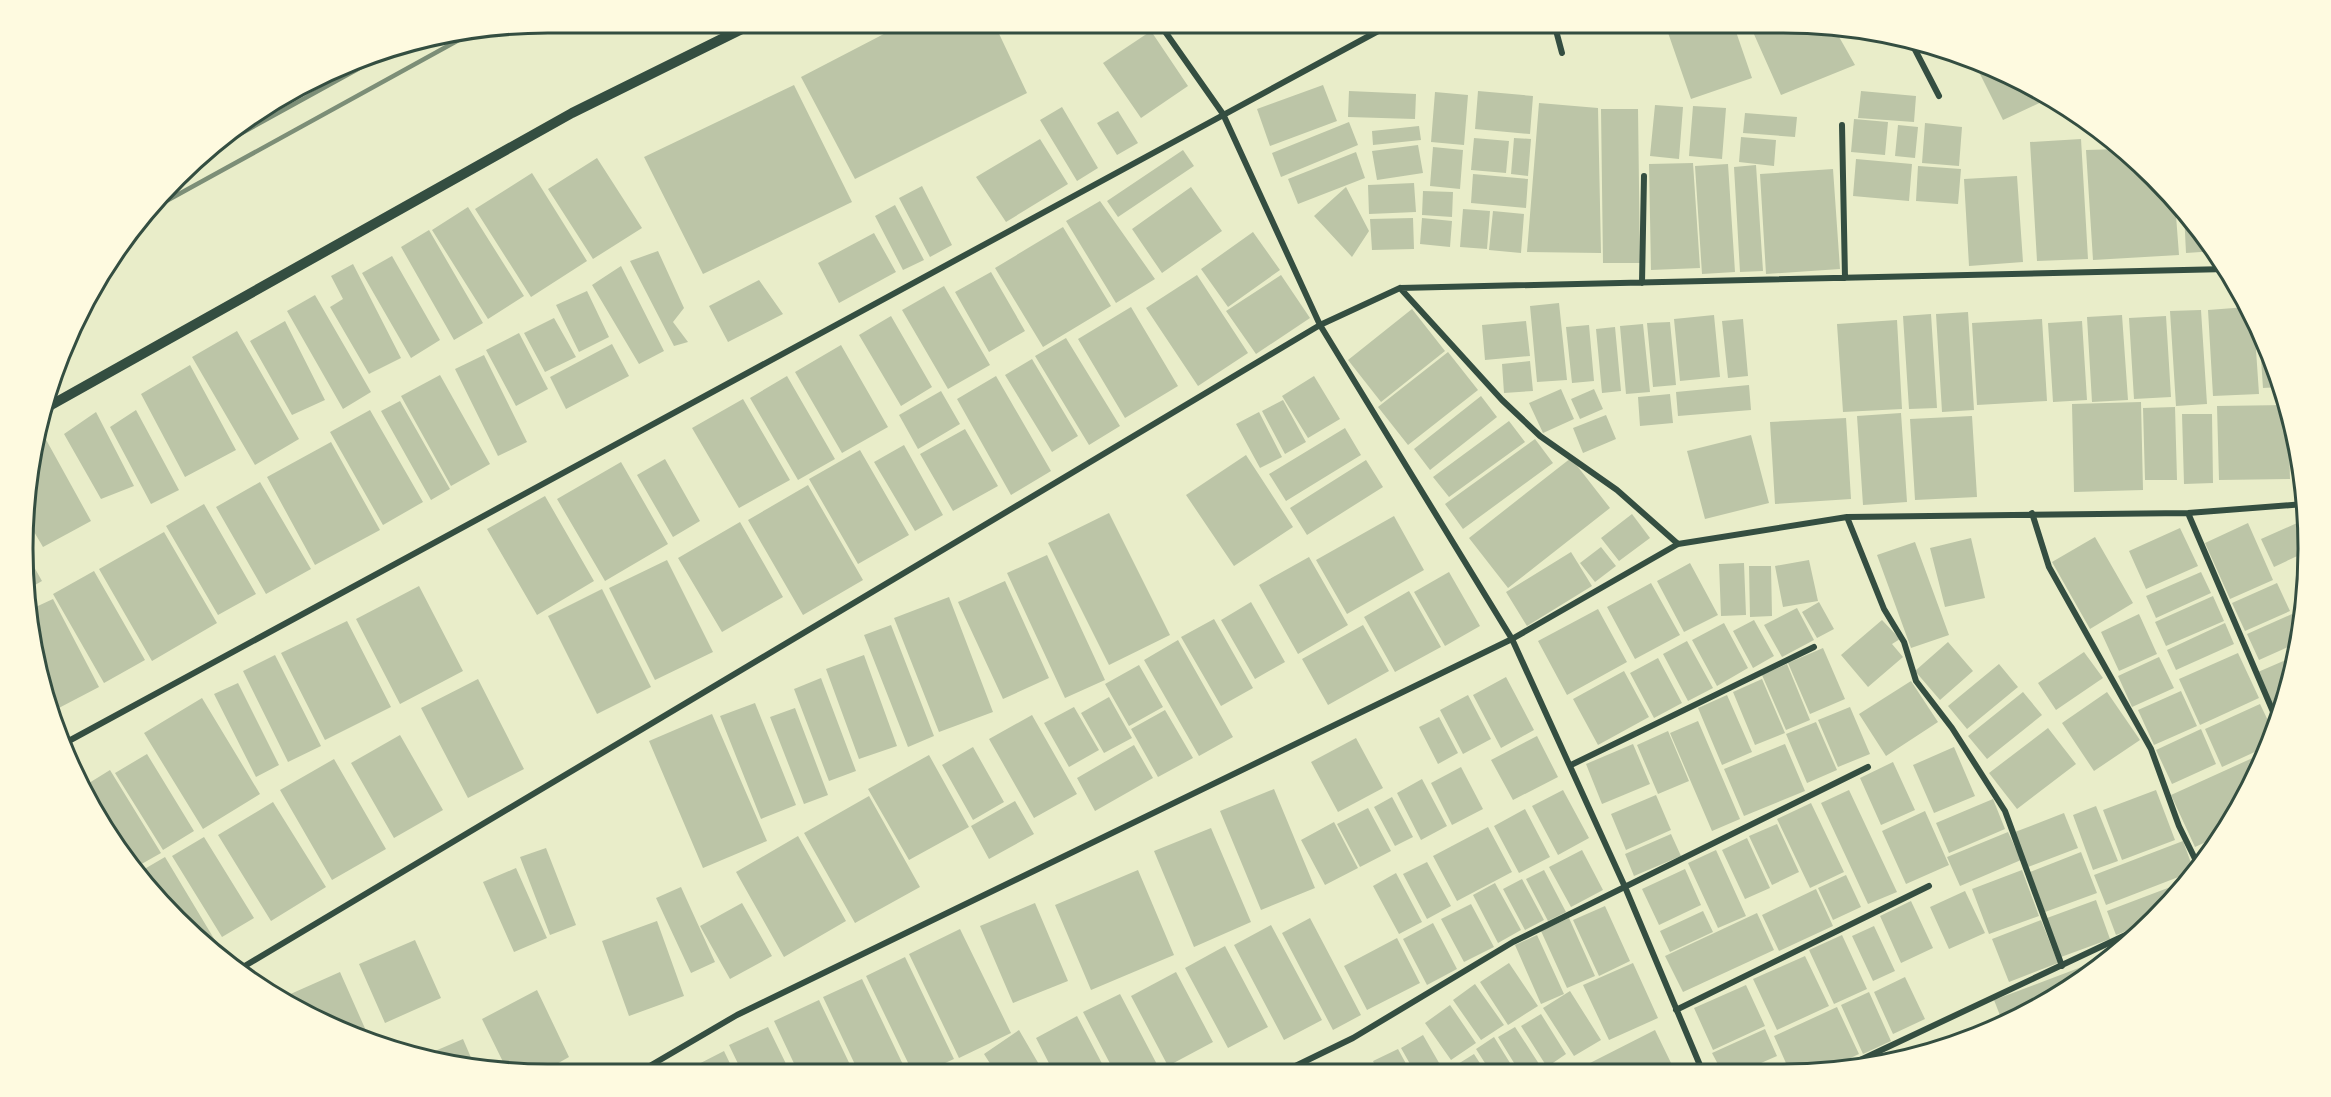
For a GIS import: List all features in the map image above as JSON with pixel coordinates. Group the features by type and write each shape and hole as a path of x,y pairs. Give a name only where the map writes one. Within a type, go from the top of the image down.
{"street":[{"path":"54,403 573,113 732,33"},
{"path":"1167,33 1223,114 1320,324 1512,639 1625,887 1699,1064"},
{"path":"70,740 1373,33"},
{"path":"1557,33 1562,53"},
{"path":"1915,51 1938,96"},
{"path":"1842,125 1845,278"},
{"path":"1642,282 1644,176"},
{"path":"246,965 1320,324 1400,288 2216,269"},
{"path":"1400,288 1502,400 1540,436 1617,490 1678,544"},
{"path":"653,1064 737,1015 1512,639 1678,544 1847,517 2032,513 2188,513 2296,505"},
{"path":"2032,513 2049,567 2151,749 2179,826 2195,857"},
{"path":"2188,513 2272,710"},
{"path":"1847,517 1884,609 1904,642 1916,681 1952,728 2005,811 2062,966"},
{"path":"1571,765 1814,646"},
{"path":"1299,1064 1353,1038 1513,942 1868,767"},
{"path":"1676,1010 1929,886"},
{"path":"1867,1057 2119,938"}],"building":[{"path":"886,33 999,33 1027,93 855,179 801,77"},
{"path":"1148,33 1152,33 1188,86 1141,118 1103,63"},
{"path":"1668,33 1736,33 1752,78 1691,99"},
{"path":"1753,33 1839,36 1855,65 1781,95"},
{"path":"1979,72 2041,102 2003,120"},
{"path":"794,85 852,202 703,274 644,157"},
{"path":"1323,85 1337,121 1270,146 1257,109"},
{"path":"1349,91 1416,94 1415,119 1348,117"},
{"path":"1478,91 1533,96 1530,134 1475,129"},
{"path":"1861,91 1916,96 1914,122 1858,118"},
{"path":"1435,92 1468,95 1464,145 1431,142"},
{"path":"1539,103 1598,108 1601,253 1527,252"},
{"path":"1655,105 1683,107 1679,159 1650,156"},
{"path":"1693,106 1726,108 1722,159 1689,156"},
{"path":"1062,107 1098,168 1077,181 1040,120"},
{"path":"1601,109 1638,109 1640,263 1603,263"},
{"path":"1118,111 1138,143 1117,155 1097,123"},
{"path":"1745,113 1797,117 1795,137 1743,133"},
{"path":"1854,119 1888,122 1885,155 1851,152"},
{"path":"1349,122 1358,145 1281,177 1272,153"},
{"path":"1925,123 1962,127 1959,166 1922,163"},
{"path":"1898,125 1918,127 1915,158 1895,156"},
{"path":"1419,126 1421,140 1373,145 1372,131"},
{"path":"1741,137 1776,140 1774,166 1739,162"},
{"path":"1474,138 1509,141 1506,173 1471,170"},
{"path":"1514,138 1531,139 1528,176 1511,174"},
{"path":"1040,139 1068,184 1006,222 976,177"},
{"path":"2081,139 2088,259 2037,261 2030,142"},
{"path":"1418,145 1423,173 1377,180 1372,151"},
{"path":"1433,147 1463,150 1460,189 1430,186"},
{"path":"2108,149 2147,184 2170,209 2176,217 2179,255 2093,260 2086,150"},
{"path":"1183,150 1194,166 1118,217 1107,201"},
{"path":"1356,152 1365,178 1298,204 1288,179"},
{"path":"597,158 642,228 593,259 548,189"},
{"path":"1856,159 1912,164 1909,201 1853,196"},
{"path":"1693,163 1700,268 1651,270 1649,164"},
{"path":"1728,164 1735,272 1702,274 1695,166"},
{"path":"1756,165 1763,271 1740,272 1734,167"},
{"path":"1918,166 1961,169 1958,204 1916,201"},
{"path":"1833,169 1840,269 1766,274 1760,174"},
{"path":"532,173 587,261 531,297 475,209"},
{"path":"1473,174 1528,179 1526,208 1471,203"},
{"path":"2017,176 2023,262 1969,266 1964,179"},
{"path":"1414,183 1416,212 1369,214 1368,185"},
{"path":"922,186 952,245 930,257 899,198"},
{"path":"1191,187 1222,231 1162,273 1132,229"},
{"path":"1346,187 1369,231 1352,257 1314,216"},
{"path":"1423,191 1453,192 1452,217 1422,215"},
{"path":"1100,201 1155,279 1116,303 1066,221"},
{"path":"895,205 924,260 903,270 875,216"},
{"path":"468,207 524,296 488,319 432,230"},
{"path":"1463,209 1490,211 1487,249 1460,247"},
{"path":"1493,211 1524,214 1521,253 1489,250"},
{"path":"1413,218 1414,249 1372,250 1370,219"},
{"path":"1422,218 1452,221 1450,247 1420,244"},
{"path":"1063,227 1111,306 1043,347 995,268"},
{"path":"2185,227 2203,252 2186,253"},
{"path":"429,230 483,323 454,340 401,247"},
{"path":"1253,232 1280,270 1228,307 1201,269"},
{"path":"874,233 896,272 839,303 818,263"},
{"path":"658,251 684,308 673,322 688,342 674,346 630,261"},
{"path":"392,256 440,340 411,358 362,273"},
{"path":"353,264 401,358 369,374 330,307 343,299 331,276"},
{"path":"621,266 664,351 639,364 592,285"},
{"path":"991,272 1025,331 989,352 955,292"},
{"path":"1197,275 1248,353 1198,386 1146,308"},
{"path":"1281,275 1310,318 1256,354 1226,311"},
{"path":"759,280 783,314 728,342 709,306"},
{"path":"944,286 990,365 948,389 902,310"},
{"path":"587,291 609,337 579,352 556,305"},
{"path":"315,295 371,392 343,409 287,311"},
{"path":"1559,303 1567,380 1537,382 1530,306"},
{"path":"1131,307 1178,386 1125,418 1078,339"},
{"path":"2238,308 2256,344 2259,394 2213,396 2208,310"},
{"path":"1412,309 1445,351 1381,402 1348,360"},
{"path":"2201,310 2207,404 2176,406 2170,311"},
{"path":"1968,312 1974,410 1942,412 1936,314"},
{"path":"1931,314 1937,408 1909,409 1903,316"},
{"path":"1714,315 1720,377 1680,381 1674,319"},
{"path":"2122,315 2128,400 2092,402 2087,317"},
{"path":"891,316 932,387 901,406 859,335"},
{"path":"2166,316 2171,397 2134,399 2129,318"},
{"path":"554,318 576,357 545,372 524,333"},
{"path":"1743,319 1748,376 1728,378 1722,321"},
{"path":"2042,319 2047,401 1977,405 1972,323"},
{"path":"1897,320 1902,409 1843,412 1837,324"},
{"path":"285,321 325,400 292,415 250,341"},
{"path":"1526,321 1530,356 1485,360 1482,325"},
{"path":"2082,321 2087,400 2053,402 2048,323"},
{"path":"1670,322 1676,385 1653,387 1647,323"},
{"path":"1643,324 1650,392 1626,394 1620,326"},
{"path":"1589,325 1594,381 1572,383 1566,327"},
{"path":"1615,327 1621,391 1602,393 1596,329"},
{"path":"237,331 299,439 255,465 192,357"},
{"path":"519,333 548,389 516,406 486,350"},
{"path":"1066,338 1120,426 1089,445 1035,356"},
{"path":"612,344 629,376 566,409 550,377"},
{"path":"841,345 888,427 842,453 795,372"},
{"path":"1448,352 1478,390 1408,445 1378,407"},
{"path":"484,355 527,442 498,456 455,369"},
{"path":"2261,356 2272,387 2263,388"},
{"path":"1032,359 1078,436 1052,452 1005,375"},
{"path":"1530,361 1533,391 1504,393 1502,364"},
{"path":"190,365 236,450 185,477 141,394"},
{"path":"440,375 490,464 451,486 401,396"},
{"path":"787,376 835,459 798,480 750,398"},
{"path":"996,376 1051,471 1011,495 957,399"},
{"path":"1314,376 1340,419 1308,438 1282,396"},
{"path":"1749,385 1751,410 1678,416 1676,392"},
{"path":"1561,389 1574,419 1543,433 1529,403"},
{"path":"1594,389 1603,409 1580,419 1571,399"},
{"path":"941,391 960,424 918,449 899,415"},
{"path":"1670,394 1673,423 1640,426 1638,397"},
{"path":"1481,396 1497,417 1430,470 1414,449"},
{"path":"743,399 790,480 739,508 692,428"},
{"path":"1283,400 1306,442 1285,454 1262,411"},
{"path":"400,401 450,489 431,500 381,411"},
{"path":"2141,402 2143,490 2074,492 2072,404"},
{"path":"2277,405 2289,455 2290,479 2219,480 2217,406"},
{"path":"2175,407 2177,480 2145,480 2143,408"},
{"path":"136,410 179,490 151,504 110,427"},
{"path":"370,410 423,502 383,525 330,432"},
{"path":"96,412 134,486 101,499 64,434"},
{"path":"1259,412 1282,457 1260,468 1236,424"},
{"path":"1901,413 1907,502 1863,505 1857,416"},
{"path":"2182,414 2212,414 2213,483 2184,484"},
{"path":"1606,415 1616,439 1583,453 1573,428"},
{"path":"1972,416 1977,497 1915,500 1910,419"},
{"path":"1846,418 1851,499 1775,504 1770,422"},
{"path":"1509,421 1525,442 1449,497 1433,477"},
{"path":"1345,428 1361,455 1286,501 1269,474"},
{"path":"965,429 998,486 953,511 920,454"},
{"path":"1751,435 1769,503 1705,519 1687,451"},
{"path":"45,438 91,521 43,547 34,531 37,481"},
{"path":"1535,439 1553,463 1463,529 1445,504"},
{"path":"331,442 380,530 315,565 267,477"},
{"path":"904,445 943,515 915,531 874,462"},
{"path":"860,450 909,535 858,564 809,479"},
{"path":"1246,455 1293,527 1234,566 1186,495"},
{"path":"1571,458 1610,508 1508,588 1469,538"},
{"path":"665,459 700,521 673,537 637,475"},
{"path":"1366,460 1383,487 1307,535 1290,508"},
{"path":"621,462 668,544 605,581 557,499"},
{"path":"260,482 311,569 266,594 216,507"},
{"path":"808,485 863,580 803,615 748,520"},
{"path":"545,496 594,581 537,615 487,529"},
{"path":"204,504 256,594 218,615 166,526"},
{"path":"1109,513 1170,635 1109,665 1048,543"},
{"path":"1632,514 1650,538 1619,561 1601,538"},
{"path":"1394,516 1424,570 1347,614 1316,560"},
{"path":"740,522 783,597 722,632 678,558"},
{"path":"2248,523 2273,580 2230,599 2205,543"},
{"path":"2297,523 2298,556 2274,567 2261,539"},
{"path":"2180,528 2198,566 2146,589 2129,551"},
{"path":"164,532 217,623 152,661 99,569"},
{"path":"2095,537 2133,603 2090,629 2052,562"},
{"path":"1971,538 1985,598 1945,607 1930,548"},
{"path":"1915,542 1949,635 1911,648 1877,555"},
{"path":"1601,547 1616,566 1595,582 1580,563"},
{"path":"1571,552 1592,586 1527,626 1506,592"},
{"path":"1047,555 1105,680 1065,698 1007,573"},
{"path":"1309,557 1348,625 1298,654 1259,585"},
{"path":"667,560 713,652 655,680 609,588"},
{"path":"1809,560 1818,601 1783,607 1775,566"},
{"path":"1690,563 1718,615 1684,632 1657,581"},
{"path":"1744,563 1746,615 1721,616 1719,564"},
{"path":"34,566 42,581 34,585"},
{"path":"1749,566 1771,566 1772,616 1750,617"},
{"path":"94,571 145,660 104,683 53,594"},
{"path":"1449,572 1480,626 1445,646 1414,592"},
{"path":"2201,572 2211,593 2156,618 2146,596"},
{"path":"1005,581 1049,678 1003,699 958,602"},
{"path":"1651,583 1680,635 1635,659 1607,607"},
{"path":"2277,583 2290,611 2245,631 2232,603"},
{"path":"419,586 463,671 400,704 356,619"},
{"path":"602,589 651,687 597,714 548,616"},
{"path":"1409,591 1441,647 1395,672 1364,617"},
{"path":"2213,596 2224,621 2166,646 2155,622"},
{"path":"949,597 993,712 939,732 894,618"},
{"path":"53,599 99,687 58,708 43,649 36,607"},
{"path":"1251,602 1285,662 1255,679 1221,620"},
{"path":"1819,602 1834,629 1817,638 1802,612"},
{"path":"1797,608 1814,640 1782,657 1764,625"},
{"path":"1598,609 1627,662 1567,695 1538,641"},
{"path":"2139,614 2157,654 2119,671 2101,632"},
{"path":"2292,614 2294,618 2288,647 2259,660 2247,634"},
{"path":"1214,619 1253,688 1221,706 1181,637"},
{"path":"1754,620 1774,656 1753,668 1733,631"},
{"path":"1882,620 1900,639 1892,644 1903,657 1868,687 1841,655"},
{"path":"347,621 391,707 325,740 281,653"},
{"path":"1724,623 1748,668 1717,686 1692,640"},
{"path":"2225,623 2234,644 2176,670 2167,650"},
{"path":"891,625 934,736 908,747 864,635"},
{"path":"1363,625 1389,671 1328,705 1302,659"},
{"path":"1178,640 1233,737 1199,756 1144,660"},
{"path":"1687,641 1713,688 1688,701 1663,654"},
{"path":"1948,642 1973,671 1940,700 1915,671"},
{"path":"1823,648 1845,699 1810,714 1788,663"},
{"path":"2084,652 2103,678 2056,710 2038,683"},
{"path":"2238,653 2259,698 2200,725 2179,679"},
{"path":"275,655 321,746 288,762 243,671"},
{"path":"864,655 897,746 859,759 826,669"},
{"path":"2159,657 2174,688 2132,707 2118,676"},
{"path":"1658,658 1682,703 1654,718 1630,673"},
{"path":"2285,660 2273,706 2258,672"},
{"path":"1787,664 1810,720 1786,730 1762,675"},
{"path":"1999,664 2018,687 1967,729 1948,706"},
{"path":"1139,665 1163,707 1129,726 1105,684"},
{"path":"1624,671 1649,717 1598,745 1573,699"},
{"path":"1506,677 1534,730 1501,748 1473,695"},
{"path":"821,678 856,771 829,781 794,689"},
{"path":"478,679 524,769 468,798 421,708"},
{"path":"1762,679 1785,733 1755,745 1733,692"},
{"path":"1911,681 1938,722 1886,756 1859,714"},
{"path":"238,683 279,765 256,777 214,694"},
{"path":"2181,691 2197,726 2154,745 2138,710"},
{"path":"2023,692 2042,715 1987,759 1968,736"},
{"path":"2107,692 2140,740 2094,771 2062,723"},
{"path":"1468,695 1491,739 1463,754 1440,710"},
{"path":"1727,695 1752,752 1722,765 1698,708"},
{"path":"1109,697 1132,738 1104,753 1081,713"},
{"path":"202,698 260,794 203,829 144,733"},
{"path":"755,703 796,805 761,819 720,716"},
{"path":"2260,704 2268,721 2257,751 2222,767 2205,729"},
{"path":"1074,707 1099,750 1069,767 1044,723"},
{"path":"1850,707 1870,754 1838,767 1818,720"},
{"path":"795,708 828,795 804,804 770,717"},
{"path":"1165,710 1193,758 1158,777 1131,729"},
{"path":"712,714 767,841 703,868 649,741"},
{"path":"1032,715 1077,794 1034,818 989,739"},
{"path":"1439,717 1458,753 1438,764 1419,727"},
{"path":"1698,721 1740,819 1712,831 1670,733"},
{"path":"1816,722 1837,770 1807,783 1786,734"},
{"path":"2048,728 2076,764 2017,809 1989,773"},
{"path":"2201,729 2216,764 2172,784 2156,750"},
{"path":"1668,731 1689,781 1658,794 1637,745"},
{"path":"400,735 443,810 394,838 351,763"},
{"path":"1537,736 1558,777 1513,800 1491,760"},
{"path":"1356,738 1383,788 1338,812 1311,762"},
{"path":"1633,744 1650,784 1602,804 1586,764"},
{"path":"1785,744 1805,791 1744,816 1724,769"},
{"path":"1134,745 1153,778 1095,811 1077,778"},
{"path":"973,747 1004,802 973,820 942,765"},
{"path":"1954,747 1975,796 1934,813 1913,765"},
{"path":"147,754 194,831 163,850 115,773"},
{"path":"929,755 969,827 909,860 868,789"},
{"path":"2254,758 2211,835 2206,842 2195,847 2171,795"},
{"path":"334,759 386,849 332,880 280,790"},
{"path":"1893,762 1915,810 1881,825 1860,778"},
{"path":"1461,767 1483,809 1452,825 1431,783"},
{"path":"110,770 161,853 142,864 120,835 90,783"},
{"path":"1422,779 1447,826 1421,840 1397,793"},
{"path":"1274,789 1315,888 1261,910 1220,811"},
{"path":"1563,790 1589,838 1558,855 1532,806"},
{"path":"1849,790 1897,892 1868,904 1821,803"},
{"path":"2156,790 2175,840 2122,860 2103,810"},
{"path":"1656,795 1671,830 1626,850 1611,814"},
{"path":"869,796 920,887 855,923 804,833"},
{"path":"1392,797 1413,837 1395,846 1374,807"},
{"path":"1993,799 2005,829 1949,853 1936,823"},
{"path":"1015,801 1034,834 989,859 971,826"},
{"path":"273,802 326,887 271,921 218,835"},
{"path":"1811,803 1844,872 1810,888 1777,819"},
{"path":"2096,806 2118,861 2093,870 2073,815"},
{"path":"1368,808 1391,851 1360,867 1337,824"},
{"path":"1525,809 1550,857 1519,873 1494,826"},
{"path":"1925,811 1949,865 1906,884 1882,831"},
{"path":"2064,813 2078,848 2028,867 2015,832"},
{"path":"1334,822 1358,868 1325,885 1301,840"},
{"path":"1777,824 1799,872 1772,885 1749,836"},
{"path":"1488,827 1512,872 1457,901 1433,856"},
{"path":"1211,828 1251,922 1194,947 1154,851"},
{"path":"2008,832 2021,860 1960,886 1947,857"},
{"path":"1671,834 1681,856 1634,876 1625,854"},
{"path":"798,836 846,921 784,957 736,872"},
{"path":"204,837 254,918 222,937 172,856"},
{"path":"1747,838 1770,888 1745,899 1722,850"},
{"path":"2183,841 2191,862 2179,877 2106,905 2094,875"},
{"path":"546,848 576,925 550,935 520,857"},
{"path":"1582,850 1603,890 1571,907 1549,867"},
{"path":"1716,850 1746,916 1718,928 1688,863"},
{"path":"2081,852 2097,893 2045,912 2030,872"},
{"path":"165,857 216,941 184,913 145,869"},
{"path":"1427,862 1451,906 1427,919 1403,874"},
{"path":"516,868 547,938 514,952 483,882"},
{"path":"1685,869 1701,905 1659,925 1642,889"},
{"path":"1138,870 1174,955 1091,990 1055,905"},
{"path":"1544,870 1566,912 1548,921 1526,879"},
{"path":"2022,870 2039,916 1989,934 1972,889"},
{"path":"1396,873 1422,922 1399,934 1373,886"},
{"path":"1846,875 1861,907 1833,920 1818,888"},
{"path":"1522,879 1544,920 1525,930 1503,889"},
{"path":"1495,883 1521,930 1498,943 1473,895"},
{"path":"681,887 715,962 691,973 656,898"},
{"path":"2171,887 2128,930 2116,935 2107,911"},
{"path":"1816,889 1833,926 1779,951 1762,915"},
{"path":"1965,891 1985,933 1949,949 1930,907"},
{"path":"2096,900 2110,939 2061,957 2047,918"},
{"path":"1911,901 1933,948 1901,963 1880,916"},
{"path":"742,903 772,956 730,979 700,926"},
{"path":"1035,903 1068,981 1013,1003 980,926"},
{"path":"1471,904 1494,947 1464,962 1441,919"},
{"path":"1605,906 1630,961 1599,976 1573,920"},
{"path":"1703,911 1713,932 1670,952 1660,931"},
{"path":"1757,913 1774,950 1683,992 1665,956"},
{"path":"1310,918 1361,1015 1333,1030 1282,933"},
{"path":"1569,918 1595,976 1567,988 1541,931"},
{"path":"2041,920 2058,963 2009,982 1992,939"},
{"path":"657,921 684,996 629,1016 602,941"},
{"path":"1433,923 1457,969 1427,985 1403,939"},
{"path":"1271,925 1322,1020 1284,1040 1234,945"},
{"path":"1874,926 1895,971 1873,981 1852,936"},
{"path":"960,929 1011,1033 959,1058 909,954"},
{"path":"1537,935 1564,994 1541,1004 1515,945"},
{"path":"1842,935 1867,989 1834,1004 1809,950"},
{"path":"1397,938 1420,983 1367,1010 1344,966"},
{"path":"415,940 441,998 385,1023 359,964"},
{"path":"1225,946 1268,1027 1228,1048 1185,968"},
{"path":"1805,956 1829,1006 1777,1030 1753,979"},
{"path":"905,957 954,1059 943,1064 909,1064 866,976"},
{"path":"1509,963 1538,1006 1508,1025 1480,982"},
{"path":"1633,963 1658,1018 1609,1040 1583,985"},
{"path":"2084,966 2040,995 2000,1016 1994,1000"},
{"path":"340,972 366,1031 321,1011 290,994"},
{"path":"1176,972 1213,1042 1172,1064 1167,1064 1131,996"},
{"path":"1905,977 1925,1019 1893,1034 1874,992"},
{"path":"862,979 903,1064 855,1064 823,997"},
{"path":"1475,984 1504,1025 1481,1040 1453,1000"},
{"path":"1746,985 1765,1026 1713,1050 1694,1008"},
{"path":"537,990 569,1057 557,1064 503,1062 482,1019"},
{"path":"1570,991 1601,1040 1574,1056 1543,1008"},
{"path":"1869,992 1891,1041 1863,1054 1841,1005"},
{"path":"1120,994 1157,1064 1110,1064 1083,1012"},
{"path":"819,1000 850,1064 794,1064 774,1021"},
{"path":"1450,1005 1476,1043 1451,1060 1425,1023"},
{"path":"1837,1007 1859,1054 1845,1060 1786,1064 1774,1036"},
{"path":"1541,1014 1566,1054 1551,1064 1545,1064 1521,1026"},
{"path":"1077,1016 1102,1064 1049,1064 1036,1038"},
{"path":"768,1027 786,1064 738,1064 729,1045"},
{"path":"1515,1027 1539,1064 1515,1064 1498,1037"},
{"path":"1765,1029 1777,1056 1759,1064 1718,1064 1712,1053"},
{"path":"1019,1030 1039,1064 990,1064 984,1054"},
{"path":"1655,1030 1672,1064 1590,1064"},
{"path":"1423,1035 1440,1064 1410,1064 1401,1048"},
{"path":"1494,1037 1511,1064 1486,1064 1476,1049"},
{"path":"463,1039 471,1058 448,1054 435,1051"},
{"path":"1398,1049 1406,1064 1374,1064 1373,1061"},
{"path":"724,1051 730,1064 699,1064"},
{"path":"1474,1054 1480,1064 1458,1064"}],"railway":[{"path":"171,199 456,42"},
{"path":"252,127 356,70"}]}
